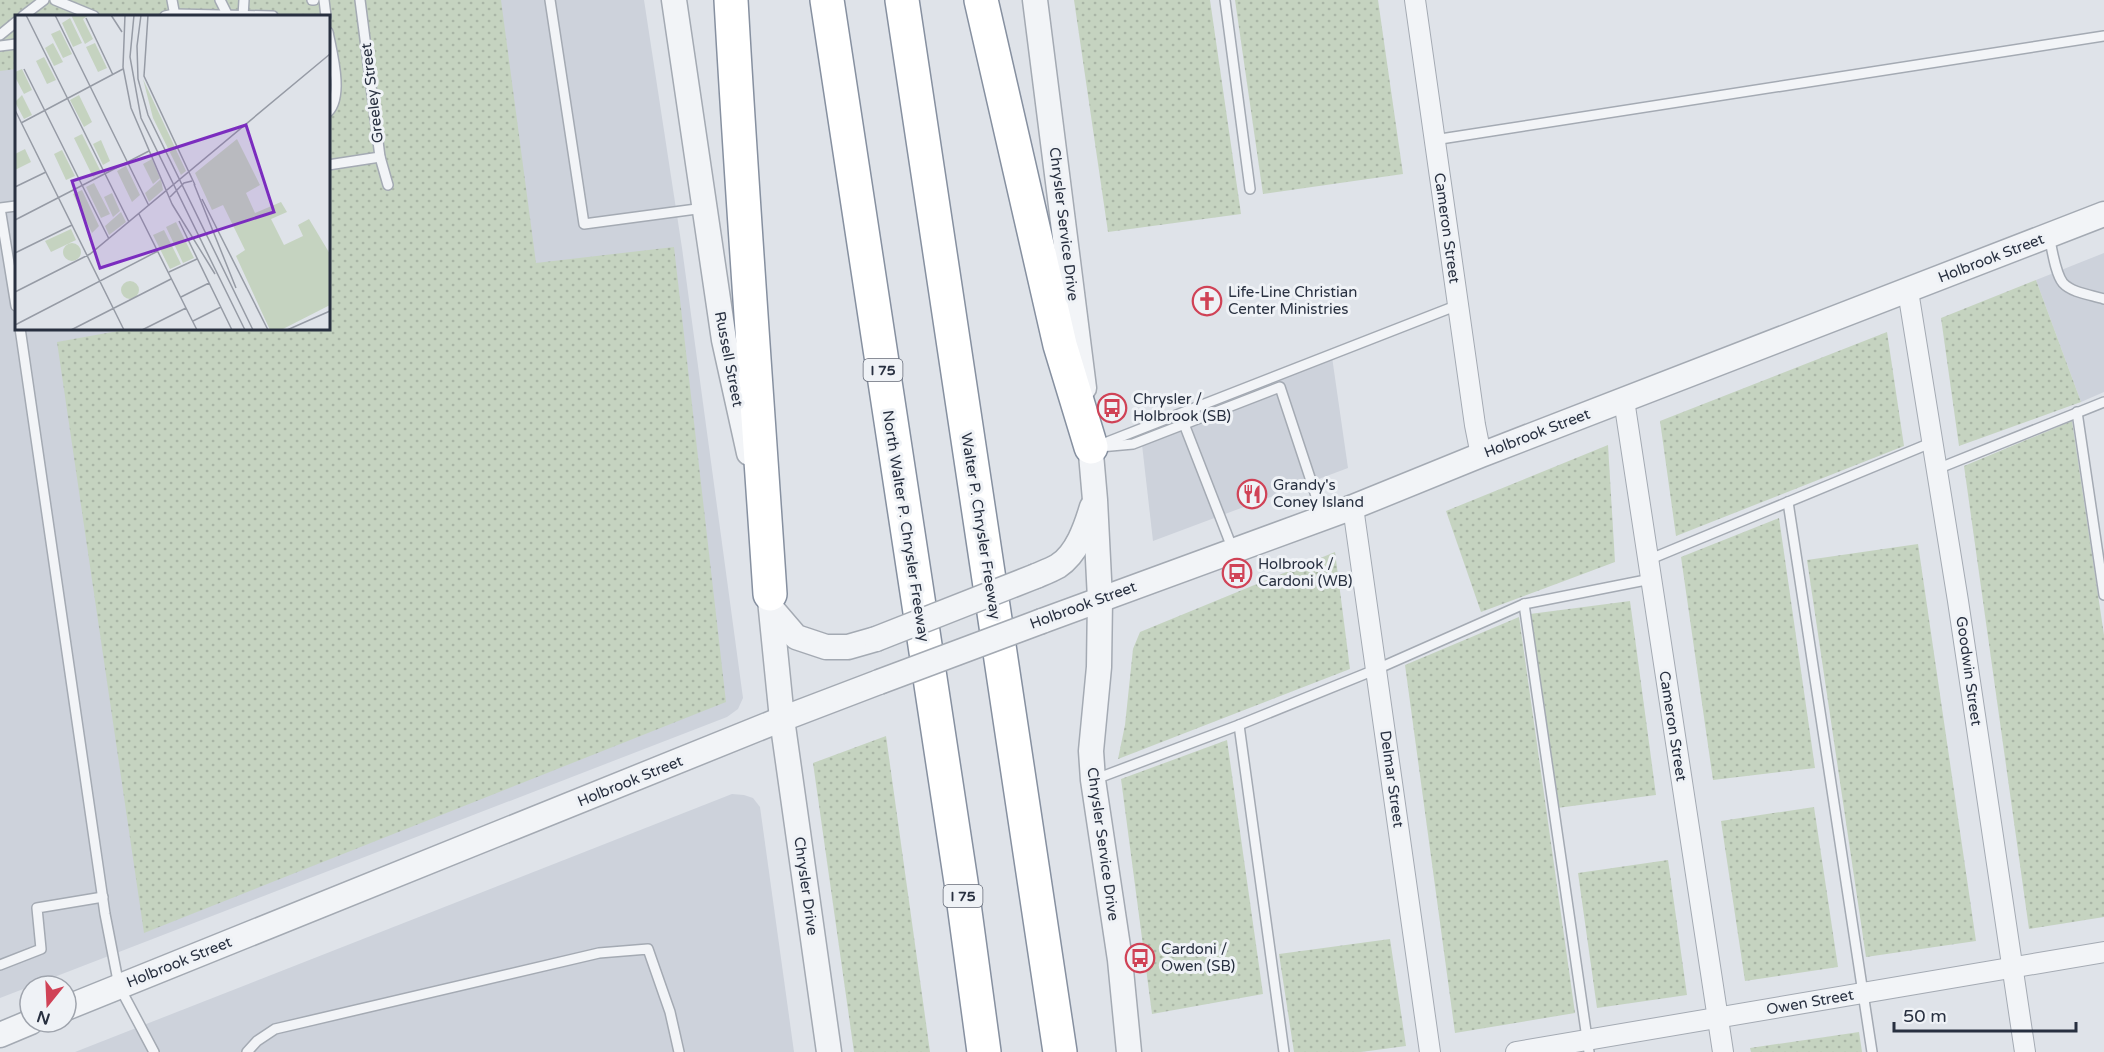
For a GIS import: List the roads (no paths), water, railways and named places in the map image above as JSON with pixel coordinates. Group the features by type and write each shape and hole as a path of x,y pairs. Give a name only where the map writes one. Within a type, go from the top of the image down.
{"highway":[{"path":"731,0 745,242 771,601"},
{"name":"North Walter P. Chrysler Freeway","path":"827,0 961,882 984,1052"},
{"name":"Walter P. Chrysler Freeway","path":"902,0 1060,1052"},
{"path":"981,0 1060,345 1092,454"}],"street":[{"name":"Russell Street","path":"674,0 724,340 752,465 771,601 782,719"},
{"name":"Chrysler Service Drive","path":"1035,0 1092,454 1100,599 1099,667 1091,751 1093,780 1120,960 1129,1052"},
{"name":"Cameron Street","path":"1414,0 1481,455"},
{"name":"Holbrook Street","path":"78,1003 782,719 1100,599 1353,507 1481,455 2104,214"},
{"name":"Goodwin Street","path":"1908,291 2025,1052"},
{"name":"Cameron Street","path":"1624,400 1723,1052"},
{"path":"771,601 796,637 826,646 848,647 876,639 1059,565 1070,555 1086,525 1095,500"},
{"name":"Delmar Street","path":"1353,507 1430,1052"},
{"name":"Chrysler Drive","path":"782,719 829,1052"},
{"name":"Owen Street","path":"1516,1052 1588,1046 1717,1018 2104,952"},
{"path":"0,1035 18,1027"}],"lane":[{"path":"24,15 44,0"},
{"path":"55,0 92,15"},
{"path":"171,15 172,0"},
{"path":"220,0 228,15"},
{"path":"242,15 244,0"},
{"path":"324,0 326,15"},
{"name":"Greeley Street","path":"360,0 380,157 388,185"},
{"path":"550,0 584,224 704,208"},
{"path":"1225,0 1250,189"},
{"path":"0,35 15,23"},
{"path":"1434,140 2104,36"},
{"path":"0,46 15,44"},
{"path":"330,45 336,84 334,106 330,110"},
{"path":"330,165 380,157"},
{"path":"15,207 0,208 15,300"},
{"path":"2049,236 2063,282 2073,289 2104,299"},
{"path":"1092,454 1458,305"},
{"path":"20,330 103,897 119,986 154,1052"},
{"path":"1092,454 1133,444 1280,387 1323,517"},
{"path":"1937,469 2104,402"},
{"path":"2078,412 2104,595"},
{"path":"1184,424 1233,550"},
{"path":"1093,780 1239,725 1377,669 1524,604 1649,570 1788,502 1933,442"},
{"path":"1788,502 1872,1052"},
{"path":"1524,604 1588,1046"},
{"path":"1239,725 1284,1052"},
{"path":"0,965 41,949 37,908 103,897"},
{"path":"247,1052 257,1041 276,1029 599,953 648,949 670,1012 679,1052"}],"place":[{"name":"Life-Line Christian Center Ministries","path":"1207,301"},
{"name":"Chrysler / Holbrook (SB)","path":"1112,408"},
{"name":"Grandy's Coney Island","path":"1252,494"},
{"name":"Holbrook / Cardoni (WB)","path":"1237,573"},
{"name":"Cardoni / Owen (SB)","path":"1140,958"}]}
